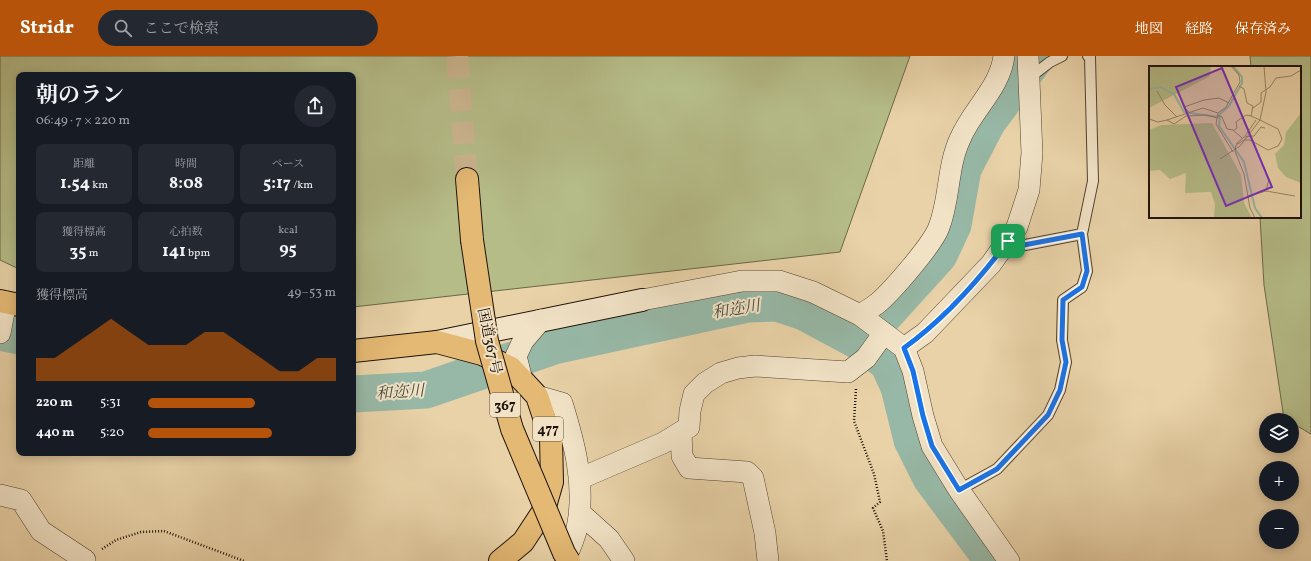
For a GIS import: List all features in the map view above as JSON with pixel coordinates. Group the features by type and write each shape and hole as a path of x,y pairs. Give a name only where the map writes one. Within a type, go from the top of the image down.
{"highway":[{"name":"国道367号","path":"467,179 472,240 487,341 512,429 564,553 569,561"},
{"name":"477","path":"356,351 437,342 482,354 510,368 537,396 551,438 552,482 544,510 523,542 500,561"}],"street":[{"path":"860,315 878,303 893,287 920,257 939,228 948,194 952,158 960,137 994,85 1004,56"},
{"path":"904,348 925,333 991,264 1017,227 1029,190 1032,153 1028,56"},
{"path":"437,342 742,281 779,282 813,292 860,315 904,348 913,371 923,416 932,446 959,490 1009,561"},
{"path":"522,380 516,356 523,340 542,320"},
{"path":"579,478 662,444 689,427 690,411 694,394 705,383 721,373 738,368 755,366 848,372 866,358 884,333"},
{"path":"537,396 562,403 578,463 579,512 576,532 565,561"},
{"path":"681,432 682,456 689,468 747,472 753,478 765,533 768,561"},
{"path":"0,495 21,500 41,531 85,560"},
{"path":"579,512 609,539 624,561"}],"lane":[{"path":"1029,78 1050,62 1062,56"},
{"path":"959,490 997,469 1048,415 1060,390 1066,362 1062,340 1063,300 1082,287 1087,271 1082,234 1093,181 1092,86 1090,57 1088,56"},
{"path":"1008,241 1024,245 1082,234"}],"path":[{"path":"854,367 856,391 854,421 874,474 880,502 873,508 883,530 887,561"},
{"path":"85,560 116,540 141,532 164,531 244,561"}],"green space":[{"path":"0,56 910,56 840,252 356,307 356,72 16,72 16,268 0,260"},
{"path":"1250,56 1311,56 1311,434 1299,427 1299,413 1283,413 1264,285 1260,218 1301,218 1301,66 1251,66"}],"waterway":[{"path":"1009,92 1017,56"},
{"path":"860,342 939,255 953,225 963,169 988,121 1037,56"},
{"name":"和迩川","path":"356,394 426,390 554,346 748,304 777,303 804,312 860,342 888,363 899,387 912,440 931,478 993,561"},
{"name":"和迩川","path":"0,332 16,335"}],"tunnel":[{"path":"457,56 467,179"}],"route":[{"path":"1082,234 1087,271 1082,287 1063,300 1062,340 1066,362 1060,390 1048,415 997,469 959,490 932,446 923,416 913,371 904,348 925,333 991,264 1008,241 1024,245 1082,234"}]}
